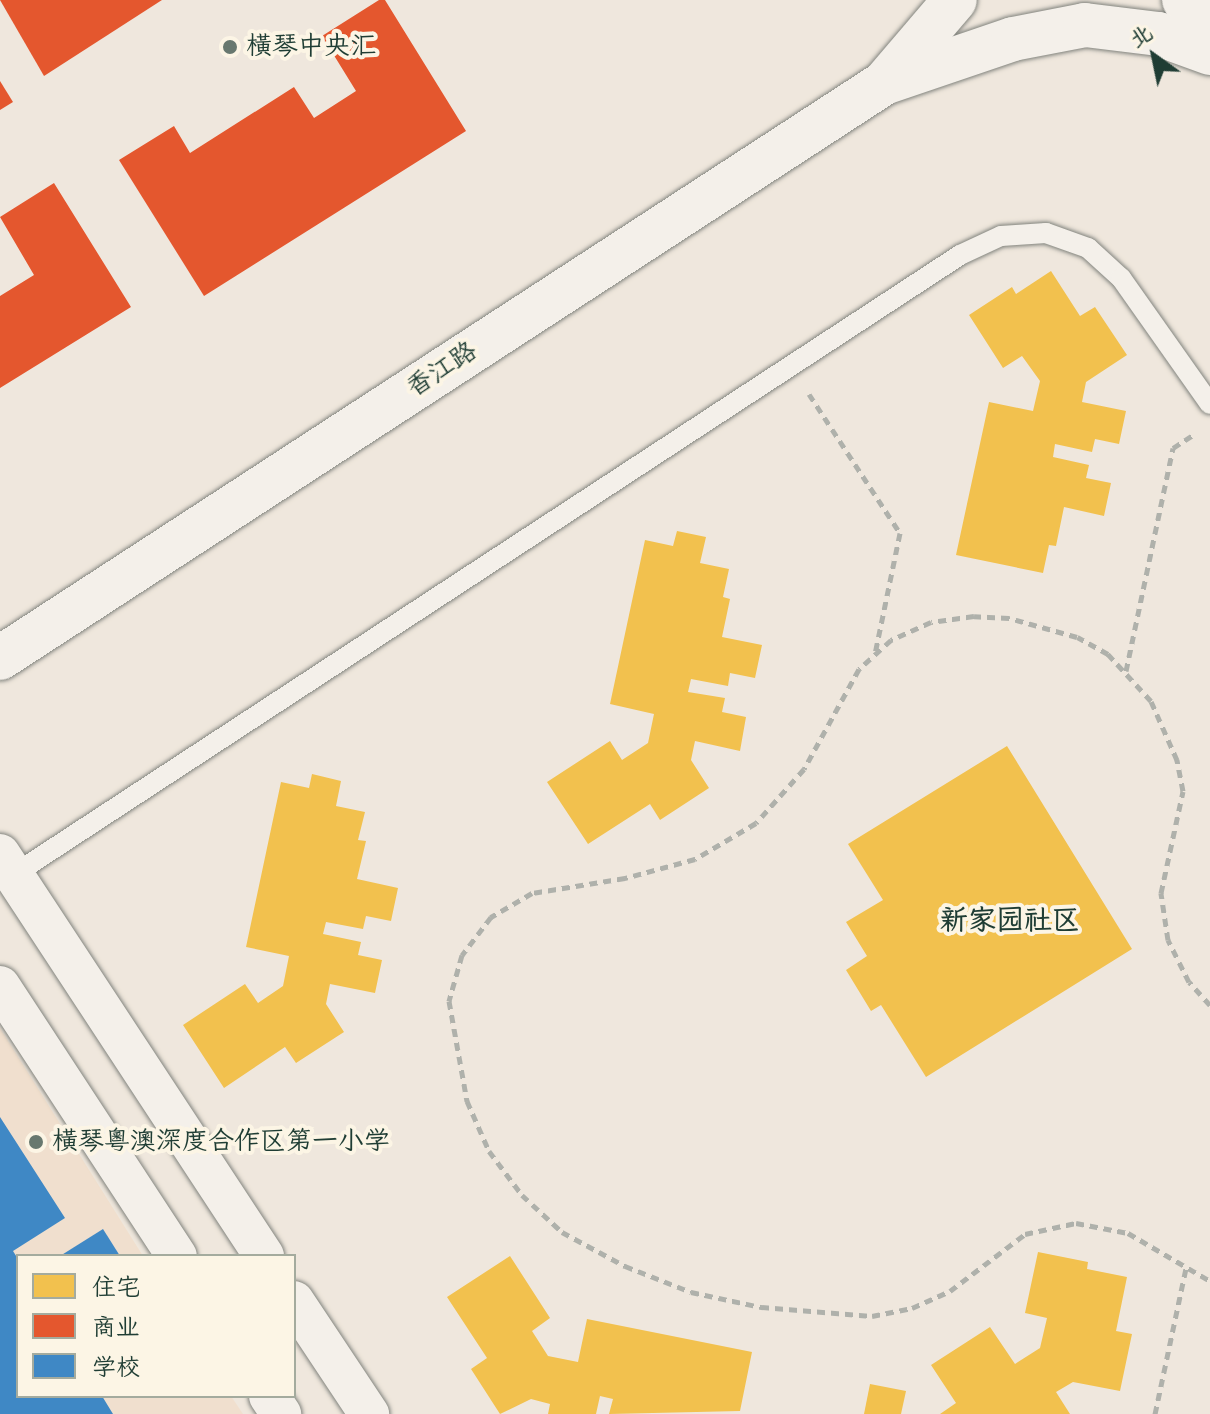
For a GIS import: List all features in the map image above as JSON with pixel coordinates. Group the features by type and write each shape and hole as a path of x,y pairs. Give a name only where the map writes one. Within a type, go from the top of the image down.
{"main road":[{"path":"884,83 955,0"},
{"path":"1184,0 1210,35"},
{"path":"884,83 1013,39 1085,25 1158,34 1210,53"},
{"name":"香江路","path":"0,658 884,83"}],"street":[{"path":"7,865 263,1254"},
{"path":"0,986 176,1254"},
{"path":"296,1304 369,1414"}],"lane":[{"path":"7,865 960,255 1001,236 1046,233 1088,248 1121,278 1210,404"}],"path":[{"path":"791,366 900,533 874,654"},
{"path":"1126,671 1173,448 1198,432"},
{"path":"1210,1005 1189,982 1168,940 1161,893 1183,791 1177,760 1151,701 1126,671 1077,637 1009,618 931,622 891,640 874,654 836,706 804,769 756,823 695,859 625,878 532,893 484,926 462,955 449,1001 467,1101 489,1151 522,1195 562,1232 625,1266 691,1292 761,1307 872,1316 912,1308 950,1291 1025,1234 1076,1223 1128,1233 1210,1281"},
{"path":"1155,1414 1186,1268"}],"shaded area":[{"name":"横琴粤澳深度合作区第一小学","path":"0,1028 142,1254 16,1254 16,1398 232,1398 243,1414 0,1414"}],"building: 住宅":[{"path":"1051,271 1080,316 1095,307 1127,355 1086,382 1082,402 1126,411 1119,444 1095,439 1092,452 1055,444 1053,457 1089,465 1086,478 1111,483 1104,516 1064,507 1056,546 1049,545 1043,573 956,555 989,402 1033,411 1040,381 1022,356 1003,368 969,315 1012,287 1016,294"},
{"path":"677,531 706,537 700,563 729,569 723,597 730,599 722,637 762,645 755,678 730,673 728,686 691,679 688,692 725,698 722,712 746,717 740,751 695,741 691,760 709,788 660,820 650,804 588,844 547,782 610,741 622,760 648,743 654,714 610,704 645,540 673,546"},
{"path":"1007,746 1132,949 926,1077 881,1005 871,1011 846,970 867,956 846,922 883,900 848,844"},
{"path":"312,774 341,781 336,806 365,812 358,840 366,841 357,879 398,888 391,921 366,916 363,929 326,922 323,934 361,942 358,955 382,960 375,993 330,984 326,1004 344,1032 296,1063 285,1047 224,1088 183,1025 245,984 258,1003 283,986 289,956 246,947 281,782 309,788"},
{"path":"1038,1252 1088,1262 1087,1269 1127,1277 1116,1331 1132,1334 1120,1391 1073,1382 1056,1392 1070,1414 940,1414 956,1403 931,1365 990,1327 1015,1364 1040,1348 1047,1318 1025,1313"},
{"path":"510,1256 550,1318 532,1331 548,1356 578,1362 587,1319 752,1352 740,1411 609,1414 613,1399 600,1396 596,1414 548,1414 550,1404 531,1399 500,1414 471,1369 487,1358 447,1297"},
{"path":"870,1384 906,1391 901,1414 864,1414"}],"building: 商业":[{"path":"0,0 162,0 44,76"},
{"path":"379,0 385,0 466,131 204,296 119,160 174,126 190,153 294,87 314,118 356,91 322,36"},
{"path":"0,81 13,102 0,110"},
{"path":"54,183 131,307 0,388 0,296 34,275 0,217"}],"building: 学校":[{"path":"0,1117 65,1218 13,1251 16,1256 16,1398 103,1398 113,1414 0,1414"},
{"path":"103,1229 119,1254 63,1254"}],"place":[{"name":"横琴中央汇","path":"230,47"},
{"name":"横琴粤澳深度合作区第一小学","path":"36,1142"}],"district":[{"name":"新家园社区","path":"1010,921"}]}
